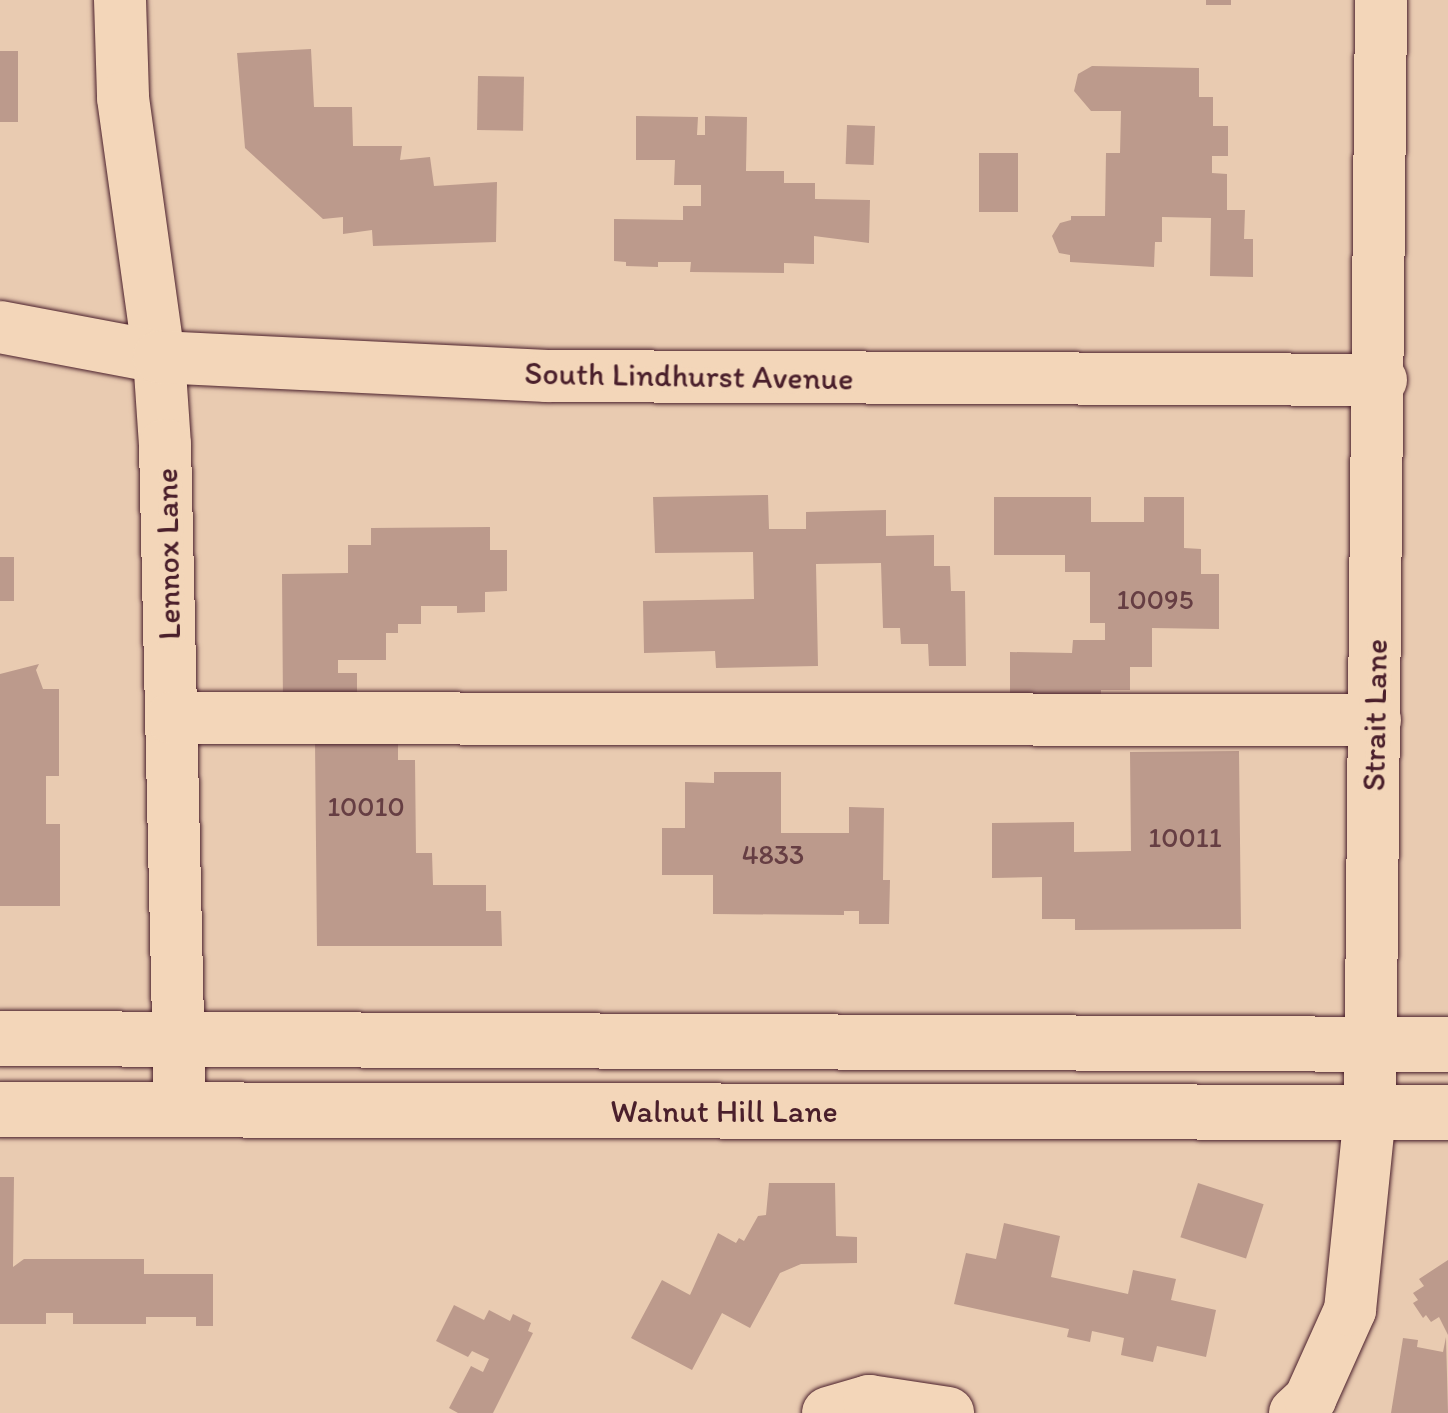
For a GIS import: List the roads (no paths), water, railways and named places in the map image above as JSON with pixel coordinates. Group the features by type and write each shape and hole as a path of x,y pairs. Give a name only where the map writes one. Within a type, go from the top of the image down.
{"main road":[{"path":"0,1038 1448,1044"},
{"name":"Walnut Hill Lane","path":"0,1109 1448,1112"}],"street":[{"name":"Lennox Lane","path":"120,0 123,98 160,358 180,1110"},
{"name":"Strait Lane","path":"1295,1413 1310,1399 1350,1310 1370,1112 1381,380 1381,0"},
{"name":"South Lindhurst Avenue","path":"0,326 160,358 547,376 1381,380"},
{"path":"172,718 1375,720"},
{"path":"828,1413 869,1402 948,1413"}]}
